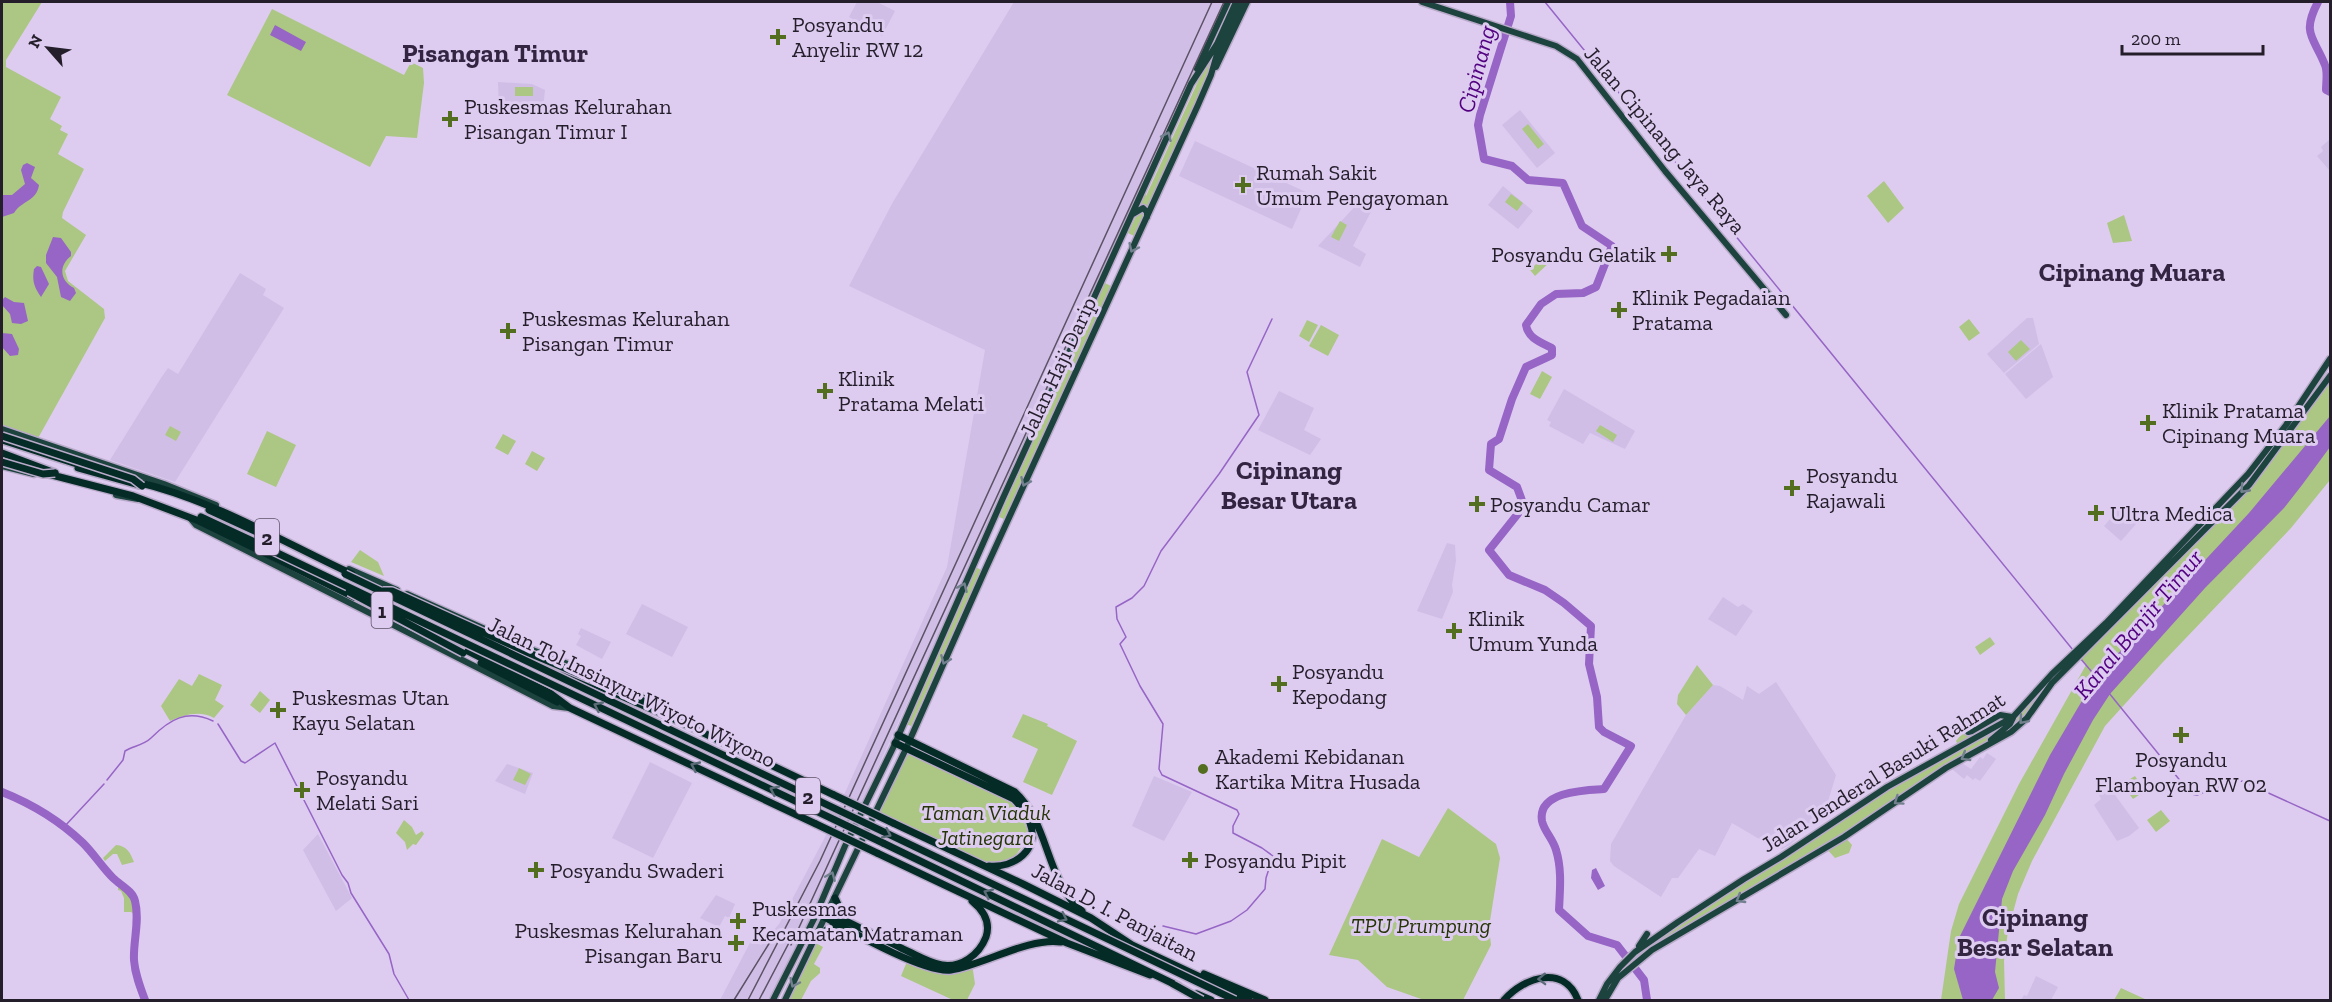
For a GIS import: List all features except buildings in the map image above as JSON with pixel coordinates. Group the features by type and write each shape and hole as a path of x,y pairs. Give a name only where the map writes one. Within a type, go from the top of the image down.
{"highway":[{"name":"1","path":"2,440 49,456 167,489 222,510 345,571 529,657 672,718"},
{"name":"Jalan Tol Insinyur Wiyoto Wiyono","path":"2,440 133,479 142,486 188,500 1235,1000"},
{"name":"Jalan Tol Insinyur Wiyoto Wiyono","path":"2,453 55,473 162,503 211,521 1108,950 1173,984 1211,1000"},
{"path":"2,461 43,474 55,473"},
{"name":"1","path":"2,461 139,499 190,518 479,657 550,693 570,708"},
{"path":"272,550 570,708"},
{"path":"337,589 346,581 345,571"},
{"path":"380,591 392,591 529,653 648,703 672,718"},
{"name":"Jalan D. I. Panjaitan","path":"570,708 1067,943 1125,967 1152,975 1203,1000"},
{"name":"Jalan D. I. Panjaitan","path":"672,718 1090,918 1132,945 1252,998"},
{"path":"896,739 1015,792 1029,807 1057,878 1072,903 1090,918"},
{"path":"908,744 1014,799 1026,814 1032,831 1031,844 1026,853 1011,864 997,867 984,866"},
{"path":"818,910 941,965 954,965 964,962 979,950 987,930 984,914 979,907 955,890"},
{"path":"835,898 846,922"},
{"path":"827,914 860,935 908,959 941,970 956,969 1041,944 1057,941 1067,943"},
{"path":"817,935 833,927 860,935"},
{"path":"1158,953 1252,998 1265,1000"},
{"path":"1504,1000 1523,983 1541,977 1567,985 1578,1000"},
{"path":"1191,980 1242,1000"},
{"path":"1173,984 1203,1000"}],"main road":[{"path":"1191,84 1228,2"},
{"name":"Jalan Haji Darip","path":"773,1000 818,910 1191,84 1215,47 1239,2"},
{"name":"Jalan Haji Darip","path":"785,1000 908,744 987,564 1211,75 1217,54 1239,2"},
{"path":"1211,75 1246,2"},
{"name":"Jalan Cipinang Jaya Raya","path":"1422,2 1563,49 1577,59 1665,171 1786,315"},
{"path":"1144,189 1148,200 1152,200 1157,195"},
{"path":"1133,214 1143,208 1147,212 1146,219"},
{"name":"Jalan Jenderal Basuki Rahmat","path":"1599,1000 1607,984 1623,969 1844,837 1946,768 2008,734 2023,723 2038,700 2076,655 2248,474 2286,425 2331,359"},
{"name":"Jalan Jenderal Basuki Rahmat","path":"1605,1000 1634,952 1711,899 1782,857 1896,782 2013,717 2176,560 2249,485 2331,376"},
{"name":"1","path":"2,429 164,483 222,510"},
{"name":"1","path":"2,466 133,500 139,499"},
{"name":"1","path":"190,518 196,525 251,555 395,624 554,706 570,708"},
{"name":"1","path":"323,560 603,678 657,704 672,718"},
{"path":"1966,728 1968,732 1972,731 2000,715 2013,717 2010,724 1985,746"},
{"path":"1799,846 1799,853 1803,856 1811,855"},
{"path":"1782,857 1788,856 1792,859 1790,868"},
{"path":"1634,952 1647,934"}],"shaded area":[{"path":"857,2 877,2 895,11 882,36 849,17"},
{"path":"1014,2 1228,2 861,804 828,884 769,1000 720,1000 751,941 761,945 779,924 824,839 947,567 985,350 849,286 893,202"},
{"path":"275,25 306,42 301,51 270,35"},
{"path":"498,82 532,84 545,90 543,108 499,114"},
{"path":"1520,110 1555,153 1537,168 1502,125"},
{"path":"2330,139 2330,171 2317,156 2323,151 2321,147"},
{"name":"Rumah Sakit Umum Pengayoman","path":"1195,141 1308,193 1292,229 1179,176"},
{"path":"27,163 35,167 31,178 39,185 38,190 14,213 2,217 2,195 12,195 25,184 21,170"},
{"path":"1503,186 1533,211 1518,229 1488,205"},
{"path":"1361,200 1373,208 1353,246 1366,254 1360,267 1318,246"},
{"path":"53,237 61,238 71,252 62,273 76,293 70,301 61,297 57,277 46,263 46,255"},
{"path":"37,266 41,267 49,284 41,297 33,280 34,269"},
{"path":"240,273 266,289 263,295 284,308 175,482 110,460 168,368 178,374"},
{"path":"5,297 14,302 24,303 28,321 21,324 12,323 10,314 2,305"},
{"path":"2027,318 2033,318 2039,344 2004,373 1987,354"},
{"path":"2,333 12,334 19,349 18,355 10,356 2,347"},
{"path":"2041,344 2053,377 2026,399 2005,374"},
{"path":"1564,389 1635,431 1625,449 1590,433 1583,444 1549,426 1551,422 1547,420"},
{"path":"1279,391 1314,408 1304,430 1321,439 1310,455 1258,430"},
{"path":"2330,416 2330,447 2302,485 2284,508 2205,588 2110,694 2093,720 2045,815 2013,871 2002,899 1995,972 1999,988 1992,1000 1963,1000 1954,969 1959,938 2050,755 2096,677 2249,513"},
{"path":"2120,508 2137,523 2121,541 2104,526"},
{"path":"1447,543 1455,545 1456,561 1453,592 1442,619 1417,611"},
{"path":"1723,597 1738,607 1743,604 1753,611 1736,636 1708,619"},
{"path":"642,604 688,627 672,657 626,634"},
{"path":"581,628 611,642 602,659 576,645 581,636 578,634"},
{"path":"1776,682 1836,775 1829,798 1835,810 1782,849 1773,847 1732,823 1715,856 1699,849 1678,878 1672,878 1661,897 1614,866 1610,861 1611,844 1686,715 1713,685 1720,686 1743,700 1747,686 1759,694"},
{"path":"1987,753 1996,759 1980,781 1975,778 1973,780 1967,775 1964,779 1952,769 1962,763 1971,769 1980,757 1983,759"},
{"path":"650,762 692,783 653,858 612,838"},
{"path":"507,764 533,773 525,794 495,781"},
{"path":"1154,776 1192,792 1164,841 1132,826"},
{"path":"2107,784 2139,828 2129,836 2117,841 2094,805 2101,799 2097,791"},
{"path":"318,834 352,898 336,911 303,850"},
{"path":"1596,868 1605,886 1598,890 1591,878 1592,870"},
{"path":"716,895 735,904 729,918 725,916 719,927 700,918"},
{"path":"2036,976 2058,987 2051,1000 2021,1000 2024,995 2027,996"}],"green space":[{"path":"2,2 42,2 6,60 6,67 61,97 50,119 62,126 60,130 68,134 58,154 84,169 62,218 86,235 65,271 68,281 104,309 105,318 37,440 2,428"},
{"path":"272,9 404,75 411,62 423,68 424,83 417,138 386,136 370,167 227,95"},
{"path":"1216,50 1209,72 1151,200 1154,199 1134,236 1128,233 1139,210 1133,214 1144,189 1146,196 1205,66"},
{"path":"515,87 533,87 533,96 515,96"},
{"path":"1528,124 1544,144 1538,149 1522,129"},
{"path":"1884,181 1904,208 1888,223 1867,196"},
{"path":"1511,194 1523,203 1517,211 1505,202"},
{"path":"2124,215 2132,241 2113,243 2107,223"},
{"path":"1340,221 1347,225 1339,241 1331,237"},
{"path":"1546,254 1552,260 1535,276 1530,270"},
{"path":"1105,283 1111,286 1004,519 999,517"},
{"path":"1969,319 1980,333 1969,341 1959,327"},
{"path":"1307,320 1318,325 1309,342 1299,336"},
{"path":"1321,325 1339,335 1328,356 1309,346"},
{"path":"2021,340 2030,349 2016,361 2008,352"},
{"path":"1542,371 1552,377 1540,399 1530,394"},
{"path":"2330,376 2330,480 2291,528 2105,726 2032,861 2018,894 2008,931 2004,961 2005,1000 1941,1000 1951,931 1959,904 2019,784 2086,665 2079,656 2242,491"},
{"path":"1600,425 1617,435 1613,442 1596,431"},
{"path":"170,426 181,432 176,441 165,435"},
{"path":"267,431 296,445 276,487 247,474"},
{"path":"503,434 516,441 508,455 495,448"},
{"path":"532,451 545,458 537,471 525,464"},
{"path":"360,550 378,562 384,576 351,562"},
{"path":"976,567 981,570 911,726 906,724 912,709"},
{"path":"1990,637 1995,644 1980,655 1975,647"},
{"path":"2064,664 2071,664 2027,718 1845,837 1852,845 1849,853 1835,858 1825,847 1631,964 1629,961 1635,951 1958,745 1956,741 1966,728 1966,730 2000,715 2013,717"},
{"path":"1697,665 1713,685 1686,715 1677,704 1678,695"},
{"path":"199,674 222,685 215,700 224,706 214,718 198,714 186,715 170,721 161,706 179,679 192,686"},
{"path":"260,691 270,700 260,713 250,705"},
{"path":"1023,714 1048,724 1047,726 1077,741 1052,795 1023,782 1038,749 1012,737"},
{"name":"Taman Viaduk Jatinegara","path":"908,751 1014,799 1030,836 1012,860 984,863 878,813"},
{"path":"519,768 531,774 525,785 513,780"},
{"path":"2135,776 2145,791 2133,799 2122,784"},
{"name":"TPU Prumpung","path":"1448,808 1496,844 1500,858 1489,927 1491,945 1463,1000 1424,1000 1387,987 1358,960 1329,955 1382,839 1419,857"},
{"path":"2161,810 2170,821 2156,832 2147,820"},
{"path":"404,820 412,827 416,835 422,831 424,834 416,845 413,844 407,850 405,842 396,833"},
{"path":"116,845 128,850 134,862 122,865 117,854 113,854 105,861 103,858"},
{"path":"118,884 133,900 135,915 131,912 124,912 124,898 118,890"},
{"path":"814,942 823,947 814,964 820,968 820,973 811,981 801,1000 785,1000"},
{"path":"908,959 920,964 972,964 975,984 967,1000 953,1000 901,976"},
{"path":"2121,988 2147,1000 2114,1000"}],"waterway":[{"name":"Cipinang","path":"1510,2 1511,16 1478,125 1484,159 1512,166 1528,180 1563,183 1582,226 1612,246 1596,287 1583,293 1556,294 1541,304 1526,325 1532,336 1552,348 1552,355 1526,367 1512,399 1499,439 1491,444 1489,470 1517,487 1524,506 1489,550 1509,575 1545,590 1591,626 1589,664 1597,697 1599,727 1631,746 1604,789 1564,794 1555,798 1547,803 1542,811 1542,821 1558,857 1559,910 1588,936 1617,945 1644,980 1647,1000"},
{"path":"1545,2 2073,650"},
{"path":"2318,2 2310,21 2310,29 2326,68 2326,90 2330,92"},
{"path":"1163,926 1196,934 1231,921 1247,910 1265,889 1273,856 1233,833 1233,826 1239,814 1237,810 1162,775 1159,769 1163,724 1140,686 1120,644 1126,637 1117,619 1116,607 1132,598 1144,586 1161,551 1219,474 1259,415 1247,372 1272,319"},
{"name":"Kanal Banjir Timur","path":"2080,658 2097,678"},
{"name":"Kanal Banjir Timur","path":"2109,693 2191,794 2197,795 2242,781 2330,821"},
{"path":"107,780 123,760 125,751 142,744 172,721 187,716 213,721"},
{"path":"218,724 241,761 245,763 275,743 348,883 351,893 389,954 394,974 409,1000"},
{"path":"64,827 104,784"},
{"path":"2,792 34,807 64,827 83,843 113,878 132,894 137,916 135,965 145,1000"}],"railway":[{"path":"748,1000 820,861 1212,2"},
{"path":"791,945 1224,2"},
{"path":"759,1000 792,937"},
{"path":"734,1000 770,942"}],"place":[{"name":"Posyandu Anyelir RW 12","path":"778,37"},
{"name":"Puskesmas Kelurahan Pisangan Timur I","path":"450,119"},
{"name":"Rumah Sakit Umum Pengayoman","path":"1243,185"},
{"name":"Posyandu Gelatik","path":"1669,254"},
{"name":"Klinik Pegadaian Pratama","path":"1619,310"},
{"name":"Puskesmas Kelurahan Pisangan Timur","path":"508,331"},
{"name":"Klinik Pratama Melati","path":"825,391"},
{"name":"Klinik Pratama Cipinang Muara","path":"2148,423"},
{"name":"Posyandu Rajawali","path":"1792,488"},
{"name":"Posyandu Camar","path":"1477,504"},
{"name":"Ultra Medica","path":"2096,513"},
{"name":"Klinik Umum Yunda","path":"1454,631"},
{"name":"Posyandu Kepodang","path":"1279,684"},
{"name":"Puskesmas Utan Kayu Selatan","path":"278,710"},
{"name":"Posyandu Flamboyan RW 02","path":"2181,735"},
{"name":"Akademi Kebidanan Kartika Mitra Husada","path":"1203,769"},
{"name":"Posyandu Melati Sari","path":"302,790"},
{"name":"Posyandu Pipit","path":"1190,860"},
{"name":"Posyandu Swaderi","path":"536,870"},
{"name":"Puskesmas Kecamatan Matraman","path":"738,921"},
{"name":"Puskesmas Kelurahan Pisangan Baru","path":"736,943"}],"district":[{"name":"Pisangan Timur","path":"495,53"},
{"name":"Cipinang Muara","path":"2132,272"},
{"name":"Cipinang Besar Utara","path":"1289,485"},
{"name":"Cipinang Besar Selatan","path":"2035,932"}]}
